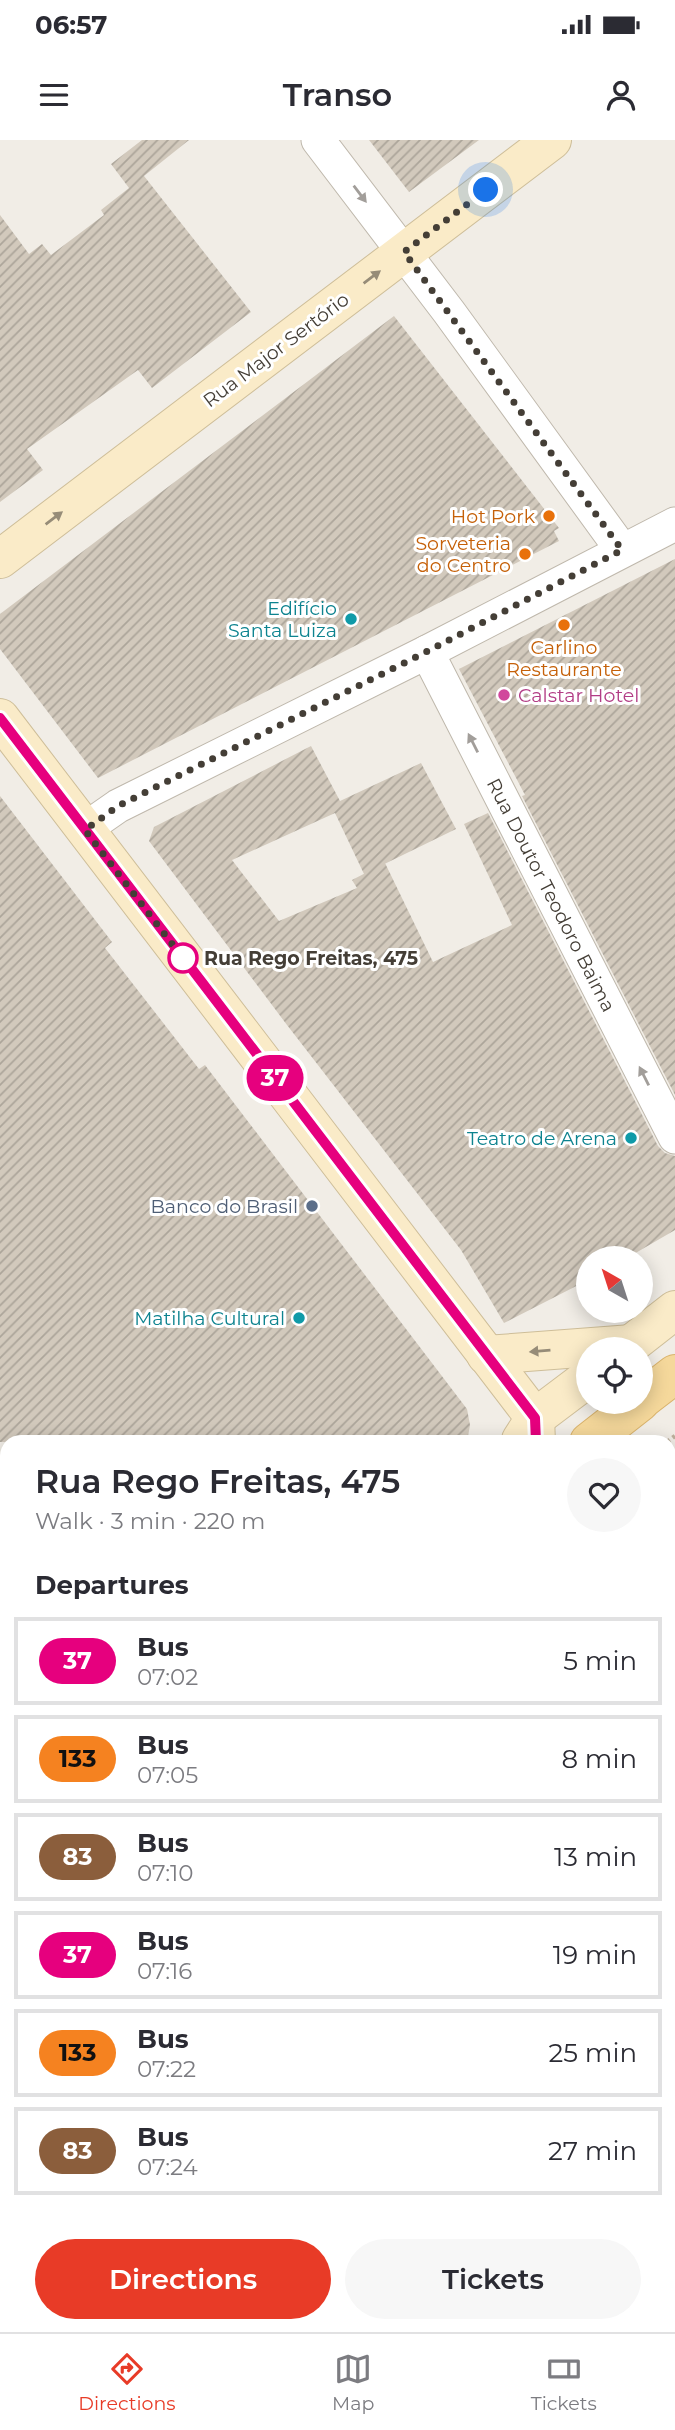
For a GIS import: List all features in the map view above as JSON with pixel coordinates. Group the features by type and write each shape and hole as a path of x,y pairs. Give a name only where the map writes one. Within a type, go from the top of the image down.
{"main road":[{"path":"653,1391 675,1374"},
{"path":"598,1435 624,1414"}],"street":[{"path":"318,140 404,252 622,550"},
{"name":"Rua Major Sertório","path":"0,559 552,140"},
{"path":"85,830 118,806 675,524"},
{"name":"Rua Doutor Teodoro Baima","path":"426,652 675,1137"},
{"path":"0,718 485,1355 530,1434 576,1390"},
{"path":"640,1337 675,1310"},
{"path":"485,1355 576,1349"}],"building":[{"path":"142,140 189,140 144,176 251,312 152,388 138,370 27,449 43,470 0,502 0,215 29,254 42,244 51,255 104,215 101,210 129,188 111,164"},
{"path":"369,140 479,140 409,192"},
{"path":"394,316 559,528 554,531 559,541 98,778 0,649 0,614"},
{"path":"675,559 675,1095 459,669"},
{"path":"311,746 340,801 421,763 456,829 385,864 433,962 512,925 464,824 488,813 658,1146 665,1153 675,1156 675,1230 648,1246 576,1246 576,1286 504,1323 461,1250 149,841 154,827","holes":["335,813 364,874 352,880 357,888 279,921 232,860"]},
{"path":"0,796 112,942 105,948 199,1069 205,1065 467,1409 470,1425 468,1435 0,1435"}],"bus line":[{"name":"37","path":"0,718 535,1418 536,1435"}],"place":[{"name":"Hot Pork","path":"549,516"},
{"name":"Sorveteria do Centro","path":"525,554"},
{"name":"Edifício Santa Luiza","path":"351,619"},
{"name":"Carlino Restaurante","path":"564,625"},
{"name":"Calstar Hotel","path":"504,695"},
{"name":"Rua Rego Freitas, 475","path":"183,958"},
{"name":"Teatro de Arena","path":"631,1138"},
{"name":"Banco do Brasil","path":"312,1206"},
{"name":"Matilha Cultural","path":"299,1318"}],"route":[{"path":"183,958 185,961 85,830 118,806 426,652 622,550 404,252 486,190"}]}
